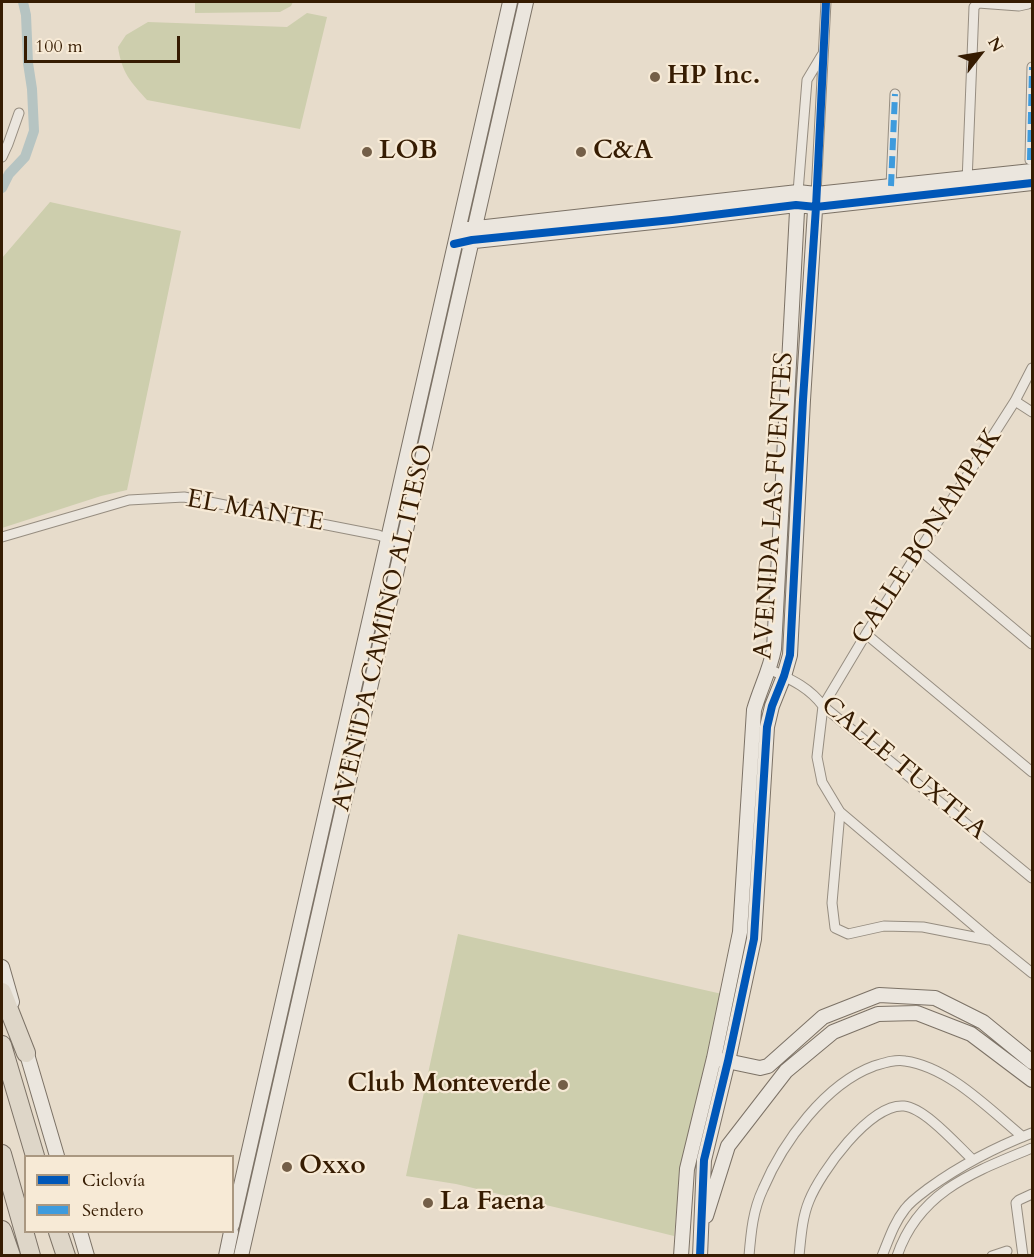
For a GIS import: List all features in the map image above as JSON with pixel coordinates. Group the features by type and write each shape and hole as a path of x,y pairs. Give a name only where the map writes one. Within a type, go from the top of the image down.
{"highway":[{"path":"2,992 26,1053"},
{"path":"2,1045 35,1155"},
{"path":"2,1154 24,1231"},
{"path":"2,1230 11,1256"},
{"path":"24,1233 31,1256"},
{"path":"58,1233 66,1256"}],"street":[{"name":"AVENIDA CAMINO AL ITESO","path":"234,1216 510,2"},
{"name":"AVENIDA CAMINO AL ITESO","path":"241,1256 526,2"},
{"name":"AVENIDA LAS FUENTES","path":"700,1256 704,1160 754,939 767,726 771,706 790,655 826,2"},
{"path":"967,184 974,7 978,3 1019,6 1029,3"},
{"name":"AVENIDA LAS FUENTES","path":"681,1256 687,1169 714,1058 740,932 754,710 774,649 797,198 807,80 823,53"},
{"path":"455,237 672,220 797,198 816,200 967,184 1031,165 1032,67"},
{"path":"891,186 895,94"},
{"path":"2,157 19,113"},
{"path":"816,200 891,186 1032,183"},
{"name":"CALLE BONAMPAK","path":"823,706 866,634 1015,401 1032,368"},
{"path":"1015,401 1032,412"},
{"name":"EL MANTE","path":"2,537 129,500 184,497 378,535 403,544"},
{"path":"920,550 1032,644"},
{"path":"866,634 1032,772"},
{"name":"CALLE TUXTLA","path":"769,669 806,687 816,695 823,706 1032,878"},
{"path":"823,706 816,757 818,770 822,782 840,812 1032,973"},
{"path":"840,812 832,903 835,928 848,934 884,926 923,927 991,940"},
{"path":"2,967 57,1155"},
{"path":"714,1058 759,1068 768,1066 823,1017 879,994 935,998 983,1023 1032,1062"},
{"path":"701,1232 728,1146 786,1071 833,1032 878,1014 917,1013 970,1034 1032,1079"},
{"path":"749,1256 754,1213 762,1189 794,1134 825,1098 846,1081 863,1070 885,1062 902,1060 918,1063 938,1072 1028,1135 973,1160 945,1176 924,1192 906,1207 892,1229 882,1256"},
{"path":"799,1256 802,1223 809,1200 822,1176 852,1136 889,1109 904,1106 919,1112 931,1120 973,1160"},
{"path":"897,1256 902,1240 917,1216 930,1201 951,1186 989,1166 1032,1148"},
{"path":"945,1176 951,1186"},
{"path":"1023,1256 1016,1203 1032,1194"},
{"path":"80,1233 87,1256"},
{"path":"226,1256 231,1233"},
{"path":"992,1256 1007,1251"}],"green space":[{"path":"195,2 293,2 291,6 280,12 195,13"},
{"path":"307,13 327,17 300,129 147,100 128,76 118,47 126,35 148,22 287,27"},
{"path":"50,202 181,231 127,490 101,496 2,528 2,258"},
{"name":"Club Monteverde","path":"458,934 722,994 680,1176 674,1236 456,1184 406,1176"}],"waterway":[{"path":"2,188 9,174 25,157 34,131 26,15 23,2"}],"marked path":[{"path":"1030,160 1032,67"},
{"path":"891,186 895,94"}],"cycle path":[{"path":"700,1256 704,1160 754,939 767,727 790,655 826,2"},
{"path":"454,244 472,240 796,205 816,207 1032,183"}],"place":[{"name":"HP Inc.","path":"655,77"},
{"name":"LOB","path":"367,152"},
{"name":"C&A","path":"581,152"},
{"name":"Club Monteverde","path":"563,1085"},
{"name":"Oxxo","path":"287,1167"},
{"name":"La Faena","path":"428,1203"}]}
